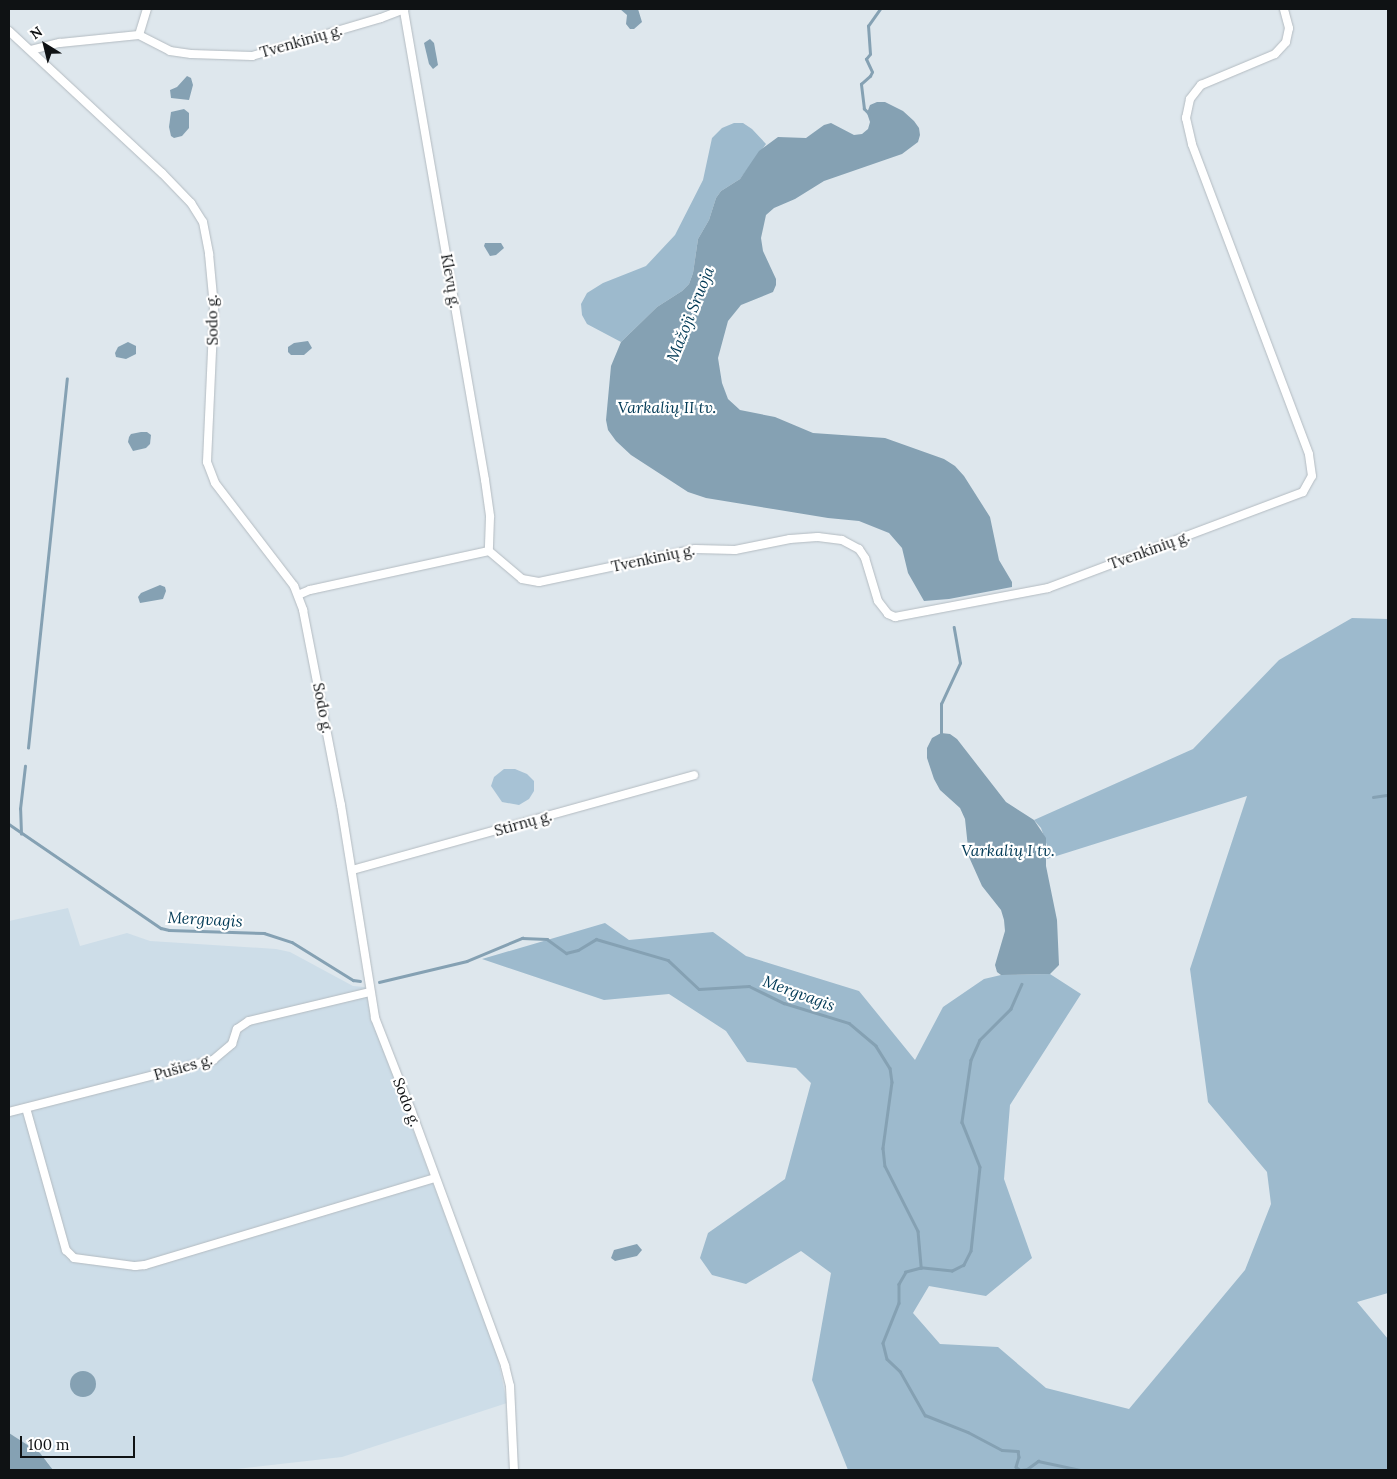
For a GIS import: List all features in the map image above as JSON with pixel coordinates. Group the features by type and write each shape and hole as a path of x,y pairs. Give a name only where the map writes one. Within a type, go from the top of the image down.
{"street":[{"path":"31,50 60,43 138,35 147,9"},
{"name":"Tvenkinių g.","path":"489,551 522,579 540,582 695,549 735,550 790,539 818,537 842,540 859,549 865,558 878,601 888,614 895,617 1048,588 1303,492 1312,476 1309,454 1196,153 1186,118 1190,99 1201,85 1275,54 1286,42 1289,28 1284,9"},
{"name":"Tvenkinių g.","path":"138,35 170,50 191,54 252,56 404,10"},
{"name":"Klevų g.","path":"404,10 485,480 490,517 489,551"},
{"name":"Sodo g.","path":"9,31 162,173 191,203 203,222 209,254 214,307 207,462 215,483 282,567 298,595 322,700 352,870 370,992 381,1037 411,1110 505,1366 510,1386 514,1470"},
{"path":"298,595 310,590 489,551"},
{"name":"Stirnų g.","path":"352,870 694,775"},
{"name":"Pušies g.","path":"9,1112 212,1060 232,1044 238,1029 249,1021 370,992"},
{"path":"26,1108 66,1250 74,1258 136,1266 145,1265 435,1178"}],"shaded area":[{"path":"734,123 743,123 752,129 766,144 740,179 721,191 716,198 709,220 698,239 693,273 689,284 682,291 657,307 621,342 587,324 582,315 581,304 587,293 603,283 646,266 675,235 703,180 712,138 722,128"},
{"path":"1352,618 1388,619 1388,1293 1357,1302 1388,1339 1388,1470 848,1470 812,1380 831,1273 801,1251 746,1284 712,1275 700,1258 708,1233 785,1179 811,1083 796,1068 747,1062 726,1031 669,994 604,1000 482,959 605,923 629,940 713,932 746,956 859,991 915,1060 943,1007 984,979 1001,975 1050,974 1081,994 1010,1105 1004,1179 1032,1258 986,1296 929,1286 913,1313 940,1344 998,1347 1046,1388 1129,1409 1245,1270 1271,1204 1267,1172 1208,1102 1190,969 1247,796 1047,859 1048,848 1041,828 1034,820 1193,749 1279,660"},
{"path":"504,769 515,769 527,774 534,781 534,791 529,799 519,805 502,802 491,786 494,777"},
{"path":"68,908 80,946 127,933 150,941 276,949 290,952 353,986 365,987 373,1022 497,1355 507,1403 342,1457 228,1470 53,1470 47,1461 9,1433 9,921"}],"water":[{"path":"620,9 638,9 642,22 634,29 630,29 626,24 627,15"},
{"path":"430,39 434,43 438,65 433,69 429,64 424,43"},
{"path":"187,76 191,78 193,85 189,100 171,98 170,90 177,87"},
{"name":"Varkalių II tv.","path":"877,102 885,102 903,111 914,121 919,128 918,142 902,154 824,181 795,199 774,208 766,215 761,238 763,251 776,279 776,285 773,292 741,305 728,321 718,358 722,383 728,399 740,410 775,417 813,433 885,438 944,459 955,466 964,476 990,517 999,560 1012,582 1012,587 949,599 924,601 908,573 902,548 889,533 859,521 828,518 706,498 688,492 631,455 616,441 608,430 606,420 611,366 621,342 657,307 682,291 689,284 693,273 698,239 709,220 716,198 721,191 740,179 759,151 778,137 806,138 824,125 831,123 854,135 862,134 868,129 870,122 867,113 870,105"},
{"path":"184,109 189,113 189,128 182,136 174,138 171,136 169,127 171,112"},
{"path":"485,243 501,243 504,248 496,255 490,256 484,246"},
{"path":"308,341 312,348 304,355 291,355 288,352 288,347 294,343"},
{"path":"128,342 136,346 136,354 126,359 116,357 115,353 118,347"},
{"path":"147,432 151,435 150,444 146,448 133,451 128,442 129,437 131,434"},
{"path":"160,585 165,587 166,591 163,599 140,603 138,597 141,593"},
{"name":"Varkalių I tv.","path":"941,733 950,734 957,739 1006,802 1034,820 1046,838 1046,866 1057,920 1059,965 1050,974 1001,975 997,972 995,965 1005,931 1001,910 982,886 969,857 965,819 960,808 940,790 927,758 927,748 932,738"},
{"path":"637,1244 642,1250 637,1256 615,1261 611,1258 614,1250"},
{"path":"83,1371 92,1375 96,1384 92,1393 83,1397 74,1393 70,1384 74,1375"},
{"path":"9,1433 40,1453 53,1470 9,1470"}],"waterway":[{"name":"Mažoji Sruoja","path":"869,114 864,109 861,84 872,72 866,59 870,54 868,26 880,9"},
{"path":"28,748 67,379"},
{"name":"Mažoji Sruoja","path":"941,735 941,704 960,663 954,628"},
{"path":"21,834 20,809 25,766"},
{"path":"1373,797 1388,795"},
{"name":"Mergvagis","path":"9,824 161,928 169,930 264,933 292,942 353,980 360,981"},
{"name":"Mergvagis","path":"379,982 467,961 522,938 547,939 566,953 578,950 596,939 668,960 699,989 749,986 784,1003 849,1023 876,1046 890,1068 892,1082 883,1148 885,1166 918,1231 921,1268"},
{"name":"Mažoji Sruoja","path":"1022,984 1011,1009 980,1040 971,1060 962,1122 980,1167 971,1251 964,1265 952,1271 921,1268 906,1272 899,1284 899,1303 883,1343 887,1359 900,1371 925,1415 968,1432 1002,1450 1018,1451 1019,1457 1016,1467 1020,1470 1027,1469 1038,1461 1081,1470"}]}
